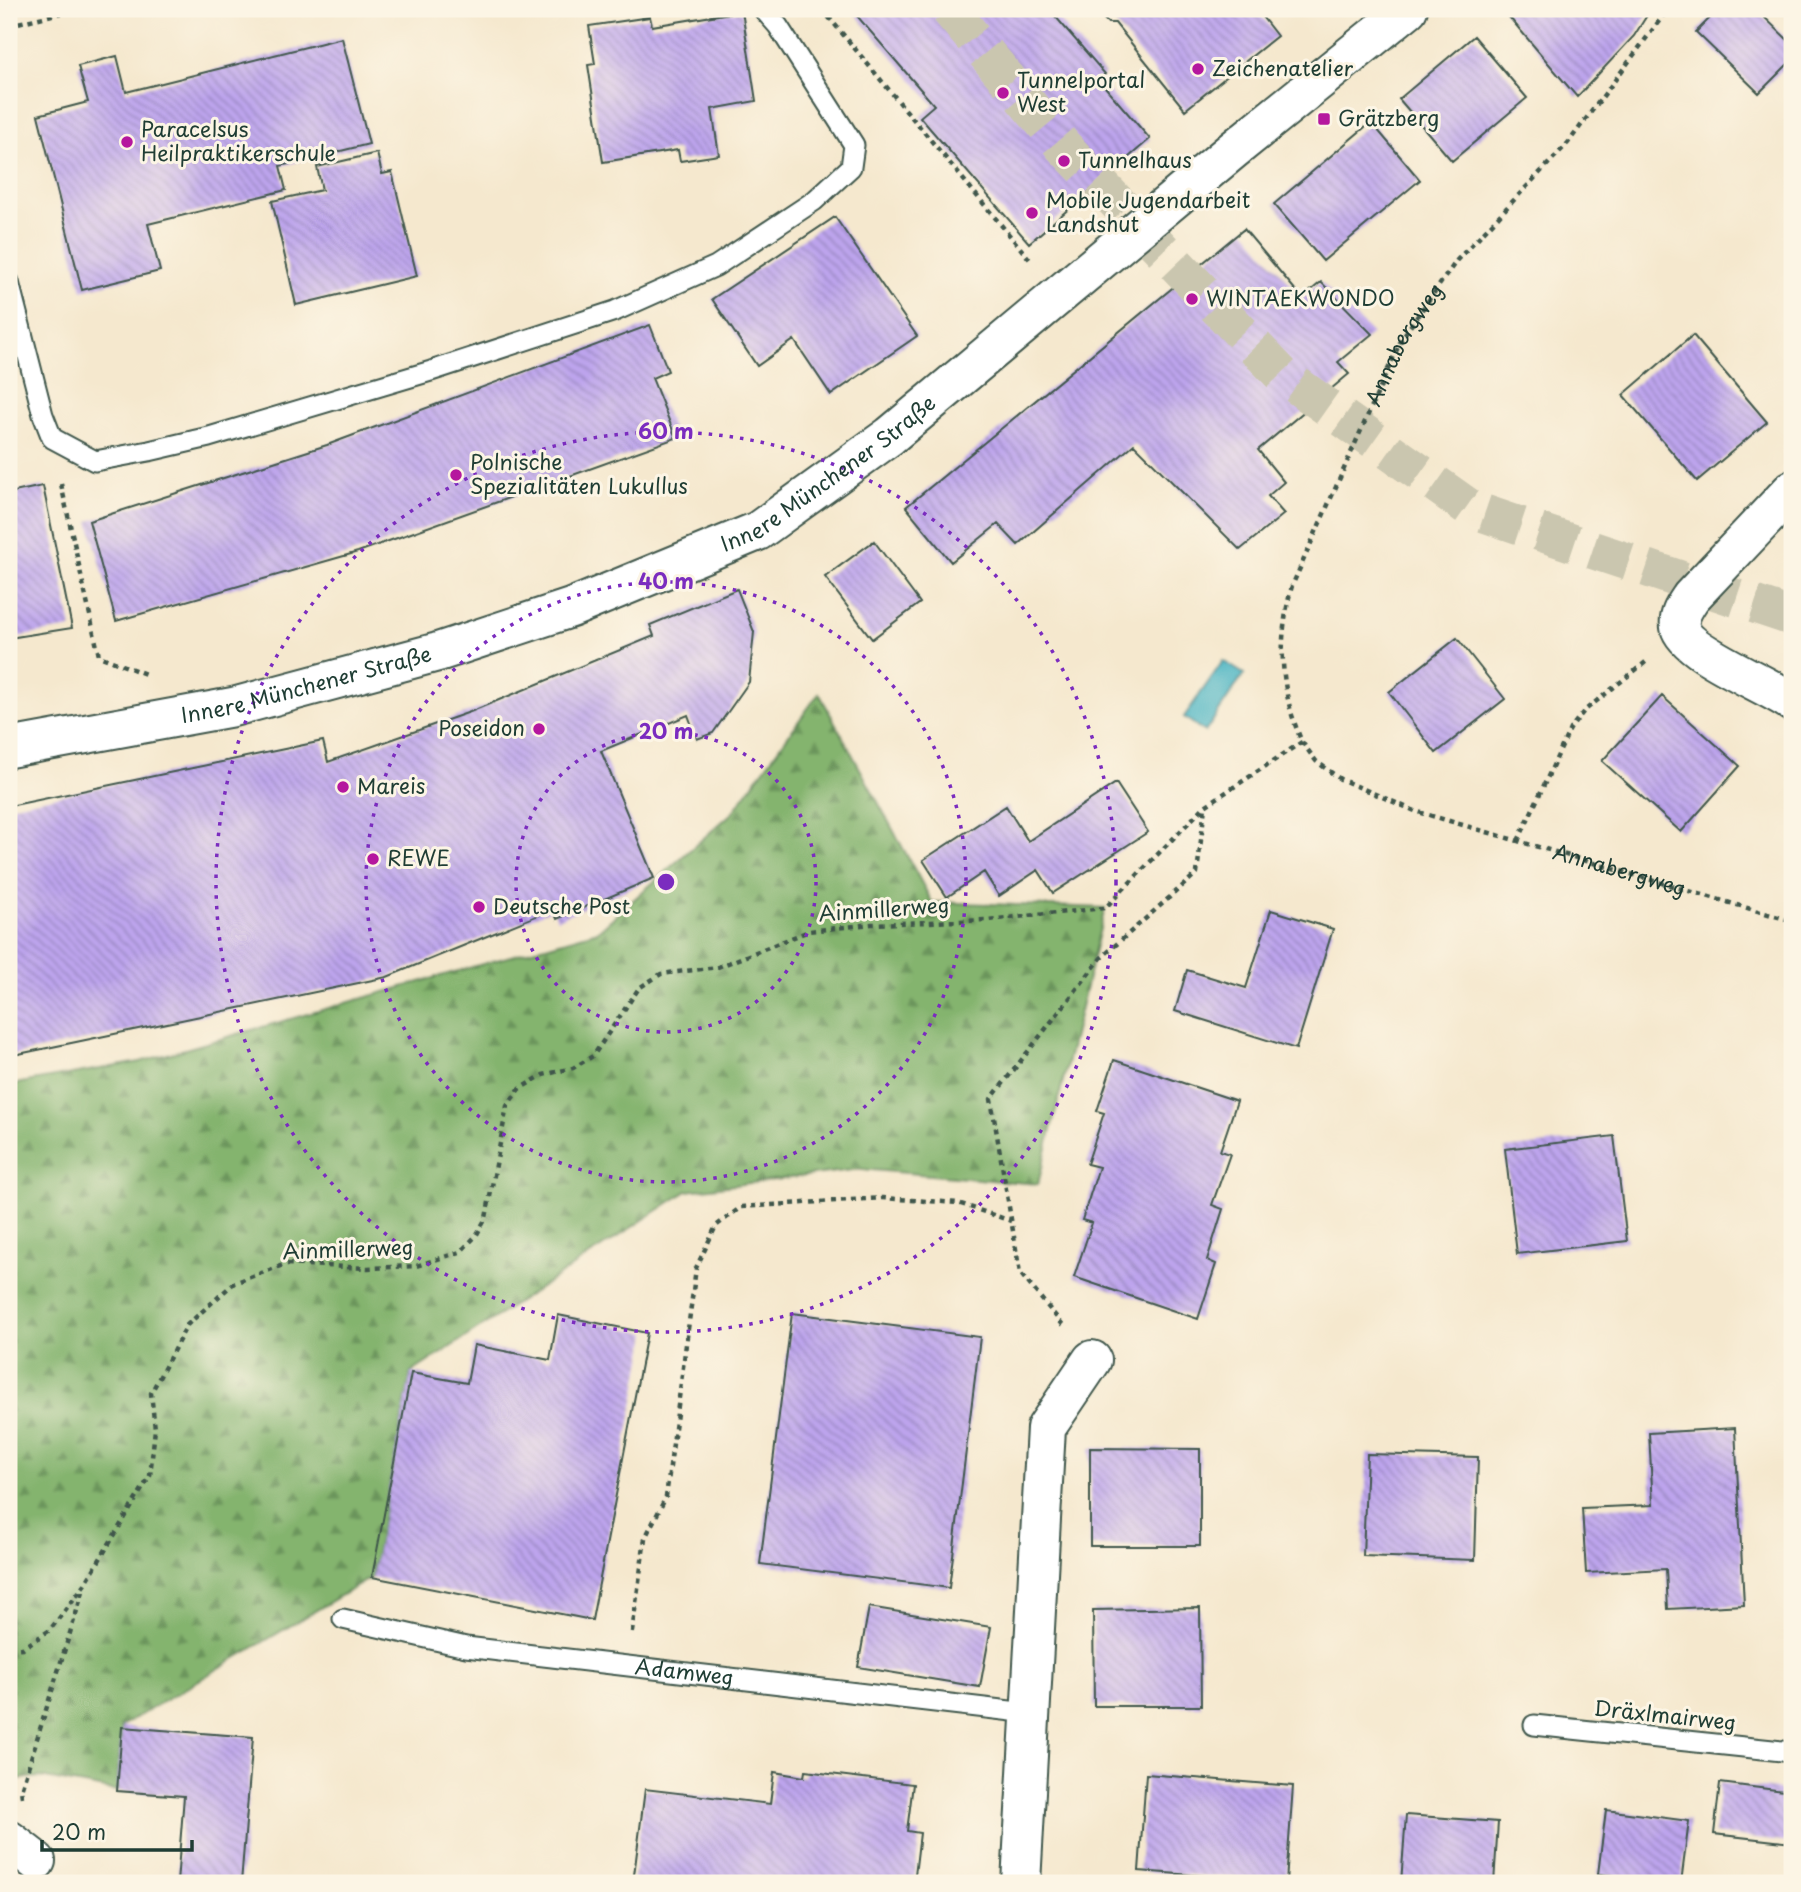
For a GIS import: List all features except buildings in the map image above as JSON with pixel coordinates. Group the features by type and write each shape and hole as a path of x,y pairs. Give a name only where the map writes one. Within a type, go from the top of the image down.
{"street":[{"name":"Innere Münchener Straße","path":"9,748 233,707 438,652 571,608 758,531 890,436 1408,9"},
{"path":"1792,490 1691,597 1681,612 1680,626 1684,635 1722,664 1765,684 1792,702"},
{"path":"1021,1883 1028,1713 1046,1429 1092,1360"}],"lane":[{"path":"9,282 43,415 52,438 95,461 209,437 431,371 615,311 716,266 814,201 851,167 853,145 778,26 764,9"},
{"name":"Adamweg","path":"343,1619 466,1647 1028,1713"},
{"name":"Dräxlmairweg","path":"1534,1725 1792,1752"}],"path":[{"path":"9,25 78,9"},
{"path":"822,9 950,167 1059,294"},
{"name":"Annabergweg","path":"1668,9 1567,143 1457,260 1402,338 1292,586 1284,613 1283,676 1290,715 1302,742 1316,761 1340,779 1415,811 1792,921"},
{"path":"52,438 99,656 160,680"},
{"path":"1518,841 1570,729 1584,711 1684,635"},
{"path":"1092,1360 1020,1273 992,1099 1101,958 1197,873 1205,806 1302,742"},
{"name":"Ainmillerweg","path":"9,1649 23,1648 50,1630 85,1584 150,1476 155,1429 150,1393 187,1325 234,1283 286,1264 368,1268 416,1266 460,1252 476,1237 486,1218 507,1105 519,1089 535,1079 573,1068 593,1055 639,988 661,974 718,967 809,931 872,924 988,920 1105,908 1205,806"},
{"path":"628,1666 645,1538 666,1497 696,1269 716,1226 741,1207 882,1198 958,1203 1011,1221"},
{"path":"22,1850 21,1790 85,1584"}],"green space":[{"path":"819,693 932,902 1105,908 1038,1184 860,1169 687,1191 411,1373 372,1577 122,1726 117,1791 40,1777 9,1780 9,1085 140,1062 598,931 732,813"}],"water":[{"path":"1223,661 1244,674 1205,732 1184,717"}],"tunnel":[{"path":"949,9 1063,146 1282,375 1471,509 1792,617"}],"place":[{"name":"Zeichenatelier","path":"1198,69"},
{"name":"Tunnelportal West","path":"1003,93"},
{"name":"Grätzberg","path":"1324,119"},
{"name":"Paracelsus Heilpraktikerschule","path":"127,142"},
{"name":"Tunnelhaus","path":"1064,161"},
{"name":"Mobile Jugendarbeit Landshut","path":"1032,213"},
{"name":"WINTAEKWONDO","path":"1192,299"},
{"name":"Polnische Spezialitäten Lukullus","path":"456,475"},
{"name":"Poseidon","path":"539,729"},
{"name":"Mareis","path":"343,787"},
{"name":"REWE","path":"373,859"},
{"name":"Deutsche Post","path":"479,907"}]}
